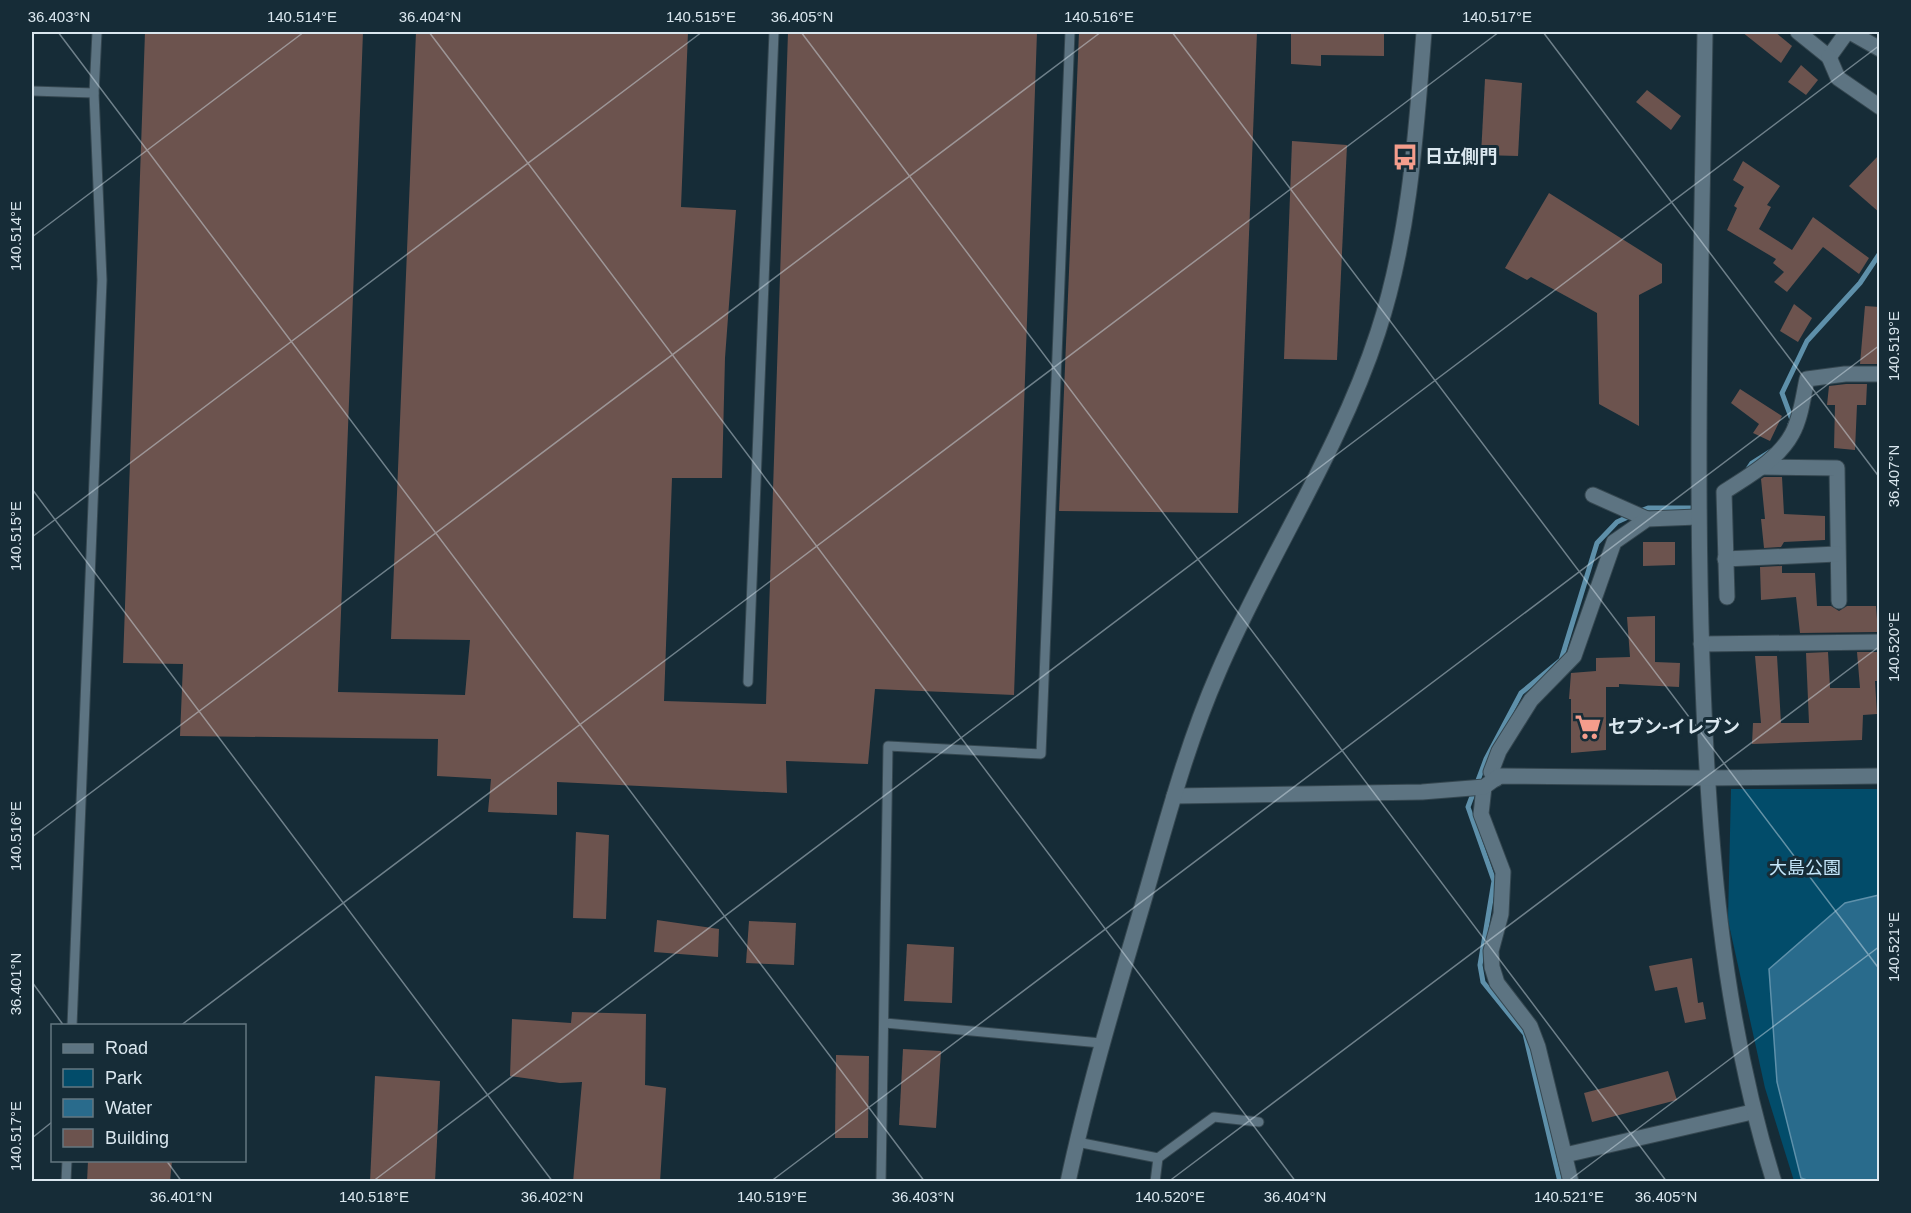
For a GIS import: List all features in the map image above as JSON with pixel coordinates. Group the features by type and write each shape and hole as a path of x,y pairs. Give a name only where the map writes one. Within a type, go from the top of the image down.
{"street":[{"path":"1068,1182 1101,1043 1174,796 1217,675 1352,399 1378,332 1406,217 1416,142 1424,32"},
{"path":"1705,32 1697,517 1706,778 1718,923 1734,1027 1752,1113 1774,1182"},
{"path":"1798,32 1829,57 1838,78 1880,107"},
{"path":"1829,57 1848,32 1880,49"},
{"path":"1727,597 1724,492 1762,467 1785,445 1793,433 1807,379 1845,374 1880,374"},
{"path":"1762,467 1837,468 1839,601"},
{"path":"1593,495 1647,519 1697,517"},
{"path":"1571,1182 1538,1047 1530,1026 1497,983 1492,967 1491,951 1501,914 1503,873 1481,814 1487,784 1499,751 1531,700 1574,656 1614,542 1647,519"},
{"path":"1725,559 1837,554"},
{"path":"1701,644 1880,642"},
{"path":"1174,796 1422,792 1463,789 1487,784 1499,776 1706,778 1880,776"},
{"path":"1565,1155 1752,1113"}],"lane":[{"path":"72,1024 102,280 94,93 97,32"},
{"path":"748,682 774,32"},
{"path":"881,1182 888,746 1041,754 1070,32"},
{"path":"32,91 94,93"},
{"path":"885,1023 1101,1043"},
{"path":"1155,1182 1158,1158 1214,1116 1259,1122"},
{"path":"1077,1142 1158,1158"},
{"path":"66,1182 67,1162"}],"green space":[{"name":"大島公園","path":"1731,789 1879,789 1879,1181 1794,1181 1765,1088 1728,920"}],"water":[{"path":"1879,895 1879,1181 1810,1181 1801,1178 1777,1082 1769,969 1845,903"}],"building":[{"path":"145,32 363,32 338,692 465,695 470,640 391,639 416,32 688,32 681,207 736,210 725,358 722,478 672,478 664,701 766,704 788,32 1037,32 1014,695 875,689 868,764 786,761 787,793 557,782 557,815 488,812 491,779 437,776 438,739 180,736 183,664 123,663"},
{"path":"1079,32 1257,32 1238,513 1059,511"},
{"path":"1291,32 1384,32 1384,56 1321,55 1321,66 1291,64"},
{"path":"1742,32 1775,32 1792,46 1781,63"},
{"path":"1801,65 1818,80 1806,95 1788,82"},
{"path":"1485,79 1522,83 1518,156 1481,155"},
{"path":"1647,90 1681,116 1671,130 1636,102"},
{"path":"1292,141 1347,145 1337,360 1284,359"},
{"path":"1880,154 1880,213 1849,186"},
{"path":"1743,161 1780,186 1767,205 1771,207 1759,229 1792,250 1813,217 1869,258 1859,274 1823,247 1787,292 1774,282 1784,272 1773,263 1776,259 1727,230 1737,208 1734,206 1744,187 1733,180"},
{"path":"1549,193 1662,264 1662,283 1639,295 1639,426 1599,404 1597,313 1531,277 1527,280 1505,268"},
{"path":"1794,304 1812,318 1798,342 1780,331"},
{"path":"1865,306 1880,307 1880,364 1860,364"},
{"path":"1867,384 1866,405 1857,405 1855,450 1834,448 1835,405 1827,405 1829,386"},
{"path":"1740,389 1782,416 1770,441 1753,433 1759,424 1731,403"},
{"path":"1782,477 1784,514 1825,516 1825,540 1784,542 1781,547 1764,548 1761,519 1765,519 1761,479"},
{"path":"1643,542 1675,542 1675,565 1643,566"},
{"path":"1782,566 1782,573 1815,573 1817,606 1831,606 1839,611 1847,606 1876,606 1878,632 1800,633 1796,597 1761,600 1760,567"},
{"path":"1655,616 1655,662 1680,663 1679,687 1619,684 1619,687 1606,687 1606,750 1571,753 1571,699 1569,699 1571,673 1596,671 1596,658 1630,657 1627,617"},
{"path":"1828,652 1830,688 1860,688 1857,652 1878,652 1880,681 1875,681 1877,714 1863,715 1862,740 1752,744 1753,723 1761,723 1755,656 1777,656 1781,723 1809,723 1806,653"},
{"path":"576,832 609,835 606,919 573,918"},
{"path":"657,920 719,929 718,957 654,952"},
{"path":"749,921 796,923 794,965 746,963"},
{"path":"907,944 954,947 952,1003 904,1001"},
{"path":"1692,958 1698,1003 1703,1002 1706,1019 1685,1023 1677,987 1655,991 1649,966"},
{"path":"572,1012 646,1014 645,1085 666,1088 660,1182 573,1182 582,1082 560,1083 510,1076 512,1019 571,1023"},
{"path":"903,1049 941,1051 936,1128 899,1125"},
{"path":"836,1055 869,1056 868,1138 835,1138"},
{"path":"1668,1071 1677,1100 1592,1122 1584,1093"},
{"path":"375,1076 440,1081 435,1182 370,1182"},
{"path":"88,1162 172,1162 170,1182 87,1182"}],"waterway":[{"path":"1790,424 1792,420 1782,393 1807,341 1860,283 1880,253"},
{"path":"1748,469 1752,463 1771,451"},
{"path":"1638,512 1648,508 1693,508"},
{"path":"1560,1182 1525,1034 1483,982 1480,965 1494,881 1468,807 1486,759 1521,693 1561,660 1597,543 1617,522 1630,516"}],"place":[{"name":"日立側門","path":"1405,157"},
{"name":"セブン-イレブン","path":"1588,727"}]}
